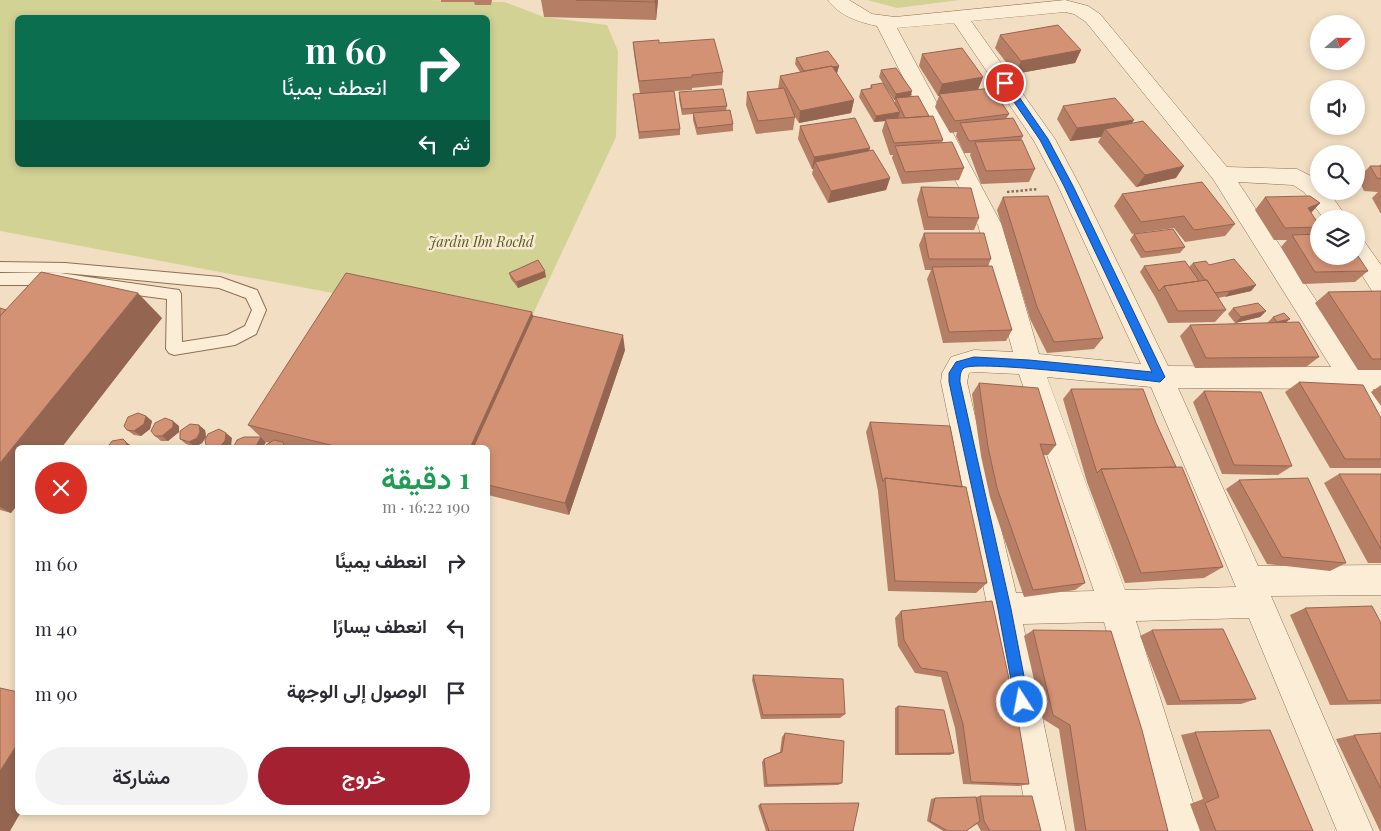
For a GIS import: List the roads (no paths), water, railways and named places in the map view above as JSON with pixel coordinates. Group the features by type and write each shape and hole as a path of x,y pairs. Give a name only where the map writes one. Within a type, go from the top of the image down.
{"street":[{"path":"837,0 862,17 885,24 1065,6 1081,10 1093,18 1221,174 1353,378 1381,431"},
{"path":"959,17 1044,139 1068,186 1160,377 1254,592 1355,831"},
{"path":"885,24 990,225 1029,364 1115,606 1184,831"},
{"path":"1221,174 1297,177 1312,186 1330,210"},
{"path":"1365,260 1381,284"},
{"path":"1048,831 1004,609 954,382 955,373 960,365 974,361 1029,364 1160,377 1381,378"},
{"path":"1004,609 1115,606 1381,580"}],"lane":[{"path":"0,267 65,268 220,283 252,294 258,310 251,330 230,341 174,349 174,294 60,279 0,279"}],"park label":[{"name":"Jardin Ibn Rochd","path":"481,242"}]}
